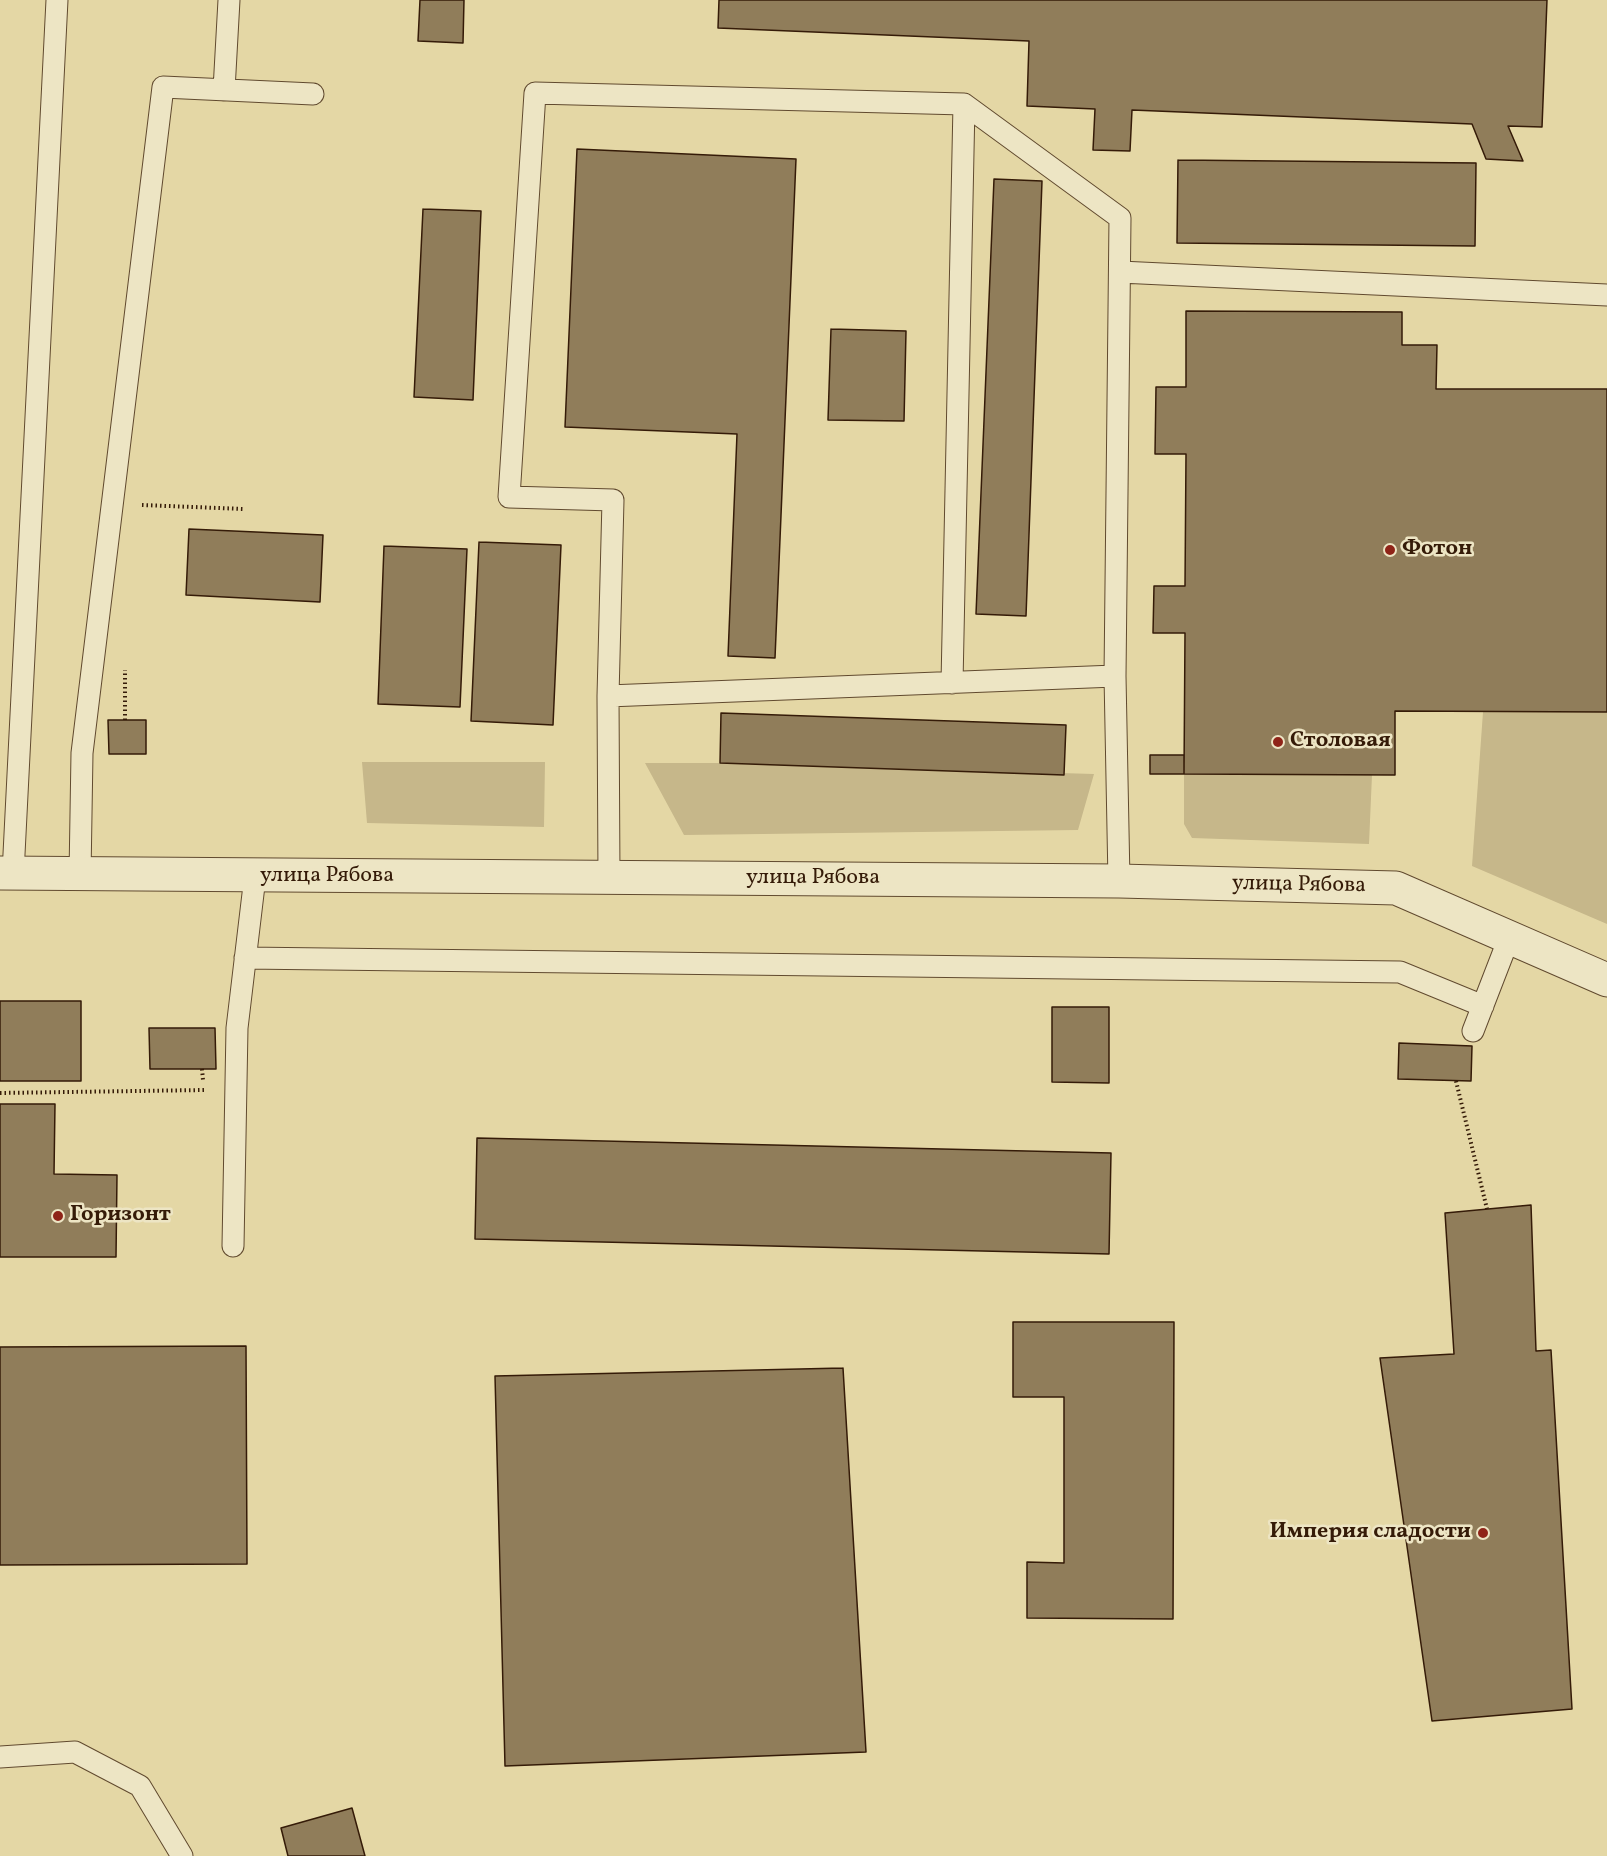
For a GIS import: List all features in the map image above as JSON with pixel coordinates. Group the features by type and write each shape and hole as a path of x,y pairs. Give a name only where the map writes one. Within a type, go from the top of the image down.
{"street":[{"name":"улица Рябова","path":"7,873 255,877 1119,881 1396,888 1607,980"}],"lane":[{"path":"7,873 57,0"},
{"path":"224,90 229,0"},
{"path":"80,875 82,753 163,87 313,94"},
{"path":"609,878 608,696 613,500 510,497 535,93 964,104 1120,218 1115,676 1119,881"},
{"path":"952,683 964,104"},
{"path":"1120,272 1607,295"},
{"path":"608,696 1115,676"},
{"path":"233,1246 237,1028 255,877"},
{"path":"1473,1031 1509,938"},
{"path":"245,958 1400,972 1483,1006"},
{"path":"0,1757 75,1752 140,1786 182,1856"}],"path":[{"path":"138,505 243,509"},
{"path":"125,663 125,720"},
{"path":"0,1093 204,1090 202,1069"},
{"path":"1456,1081 1487,1209"}],"shaded area":[{"path":"1483,712 1607,712 1607,924 1472,866"},
{"path":"362,762 545,762 544,827 367,823"},
{"path":"645,763 720,763 1094,774 1078,830 684,835"},
{"path":"1184,774 1372,775 1369,844 1192,838 1184,824"}],"building":[{"path":"420,0 464,0 463,43 418,41"},
{"path":"719,0 1547,0 1542,127 1508,126 1523,161 1486,159 1472,124 1132,110 1130,151 1093,150 1095,109 1027,106 1029,41 718,28"},
{"path":"577,149 796,159 775,658 728,656 737,434 565,427"},
{"path":"1178,160 1476,163 1475,246 1177,243"},
{"path":"994,179 1042,181 1026,616 976,614"},
{"path":"423,209 481,211 473,400 414,397"},
{"path":"1186,311 1402,312 1402,345 1437,345 1436,389 1607,389 1607,712 1395,711 1395,775 1184,774 1185,633 1153,633 1154,586 1185,586 1186,454 1155,454 1156,387 1186,387"},
{"path":"831,329 906,331 904,421 828,420"},
{"path":"189,529 323,535 320,602 186,595"},
{"path":"479,542 561,545 553,725 471,721"},
{"path":"384,546 467,549 460,707 378,704"},
{"path":"721,713 1066,725 1064,775 720,763"},
{"path":"108,720 146,720 146,754 109,754"},
{"path":"1150,755 1184,755 1184,774 1150,774"},
{"path":"0,1001 81,1001 81,1081 0,1081"},
{"path":"1052,1007 1109,1007 1109,1083 1052,1082"},
{"path":"149,1028 215,1028 216,1069 150,1069"},
{"path":"1399,1043 1472,1046 1471,1081 1398,1079"},
{"name":"Горизонт","path":"0,1104 55,1104 54,1174 117,1175 116,1257 0,1257"},
{"path":"477,1138 1111,1153 1109,1254 475,1239"},
{"name":"Империя сладости","path":"1531,1205 1536,1351 1551,1350 1572,1709 1432,1721 1380,1358 1454,1354 1445,1213"},
{"path":"1013,1322 1174,1322 1173,1619 1027,1618 1027,1562 1064,1563 1064,1397 1013,1397"},
{"path":"246,1346 247,1564 0,1565 0,1347"},
{"path":"843,1368 866,1752 505,1766 495,1376"},
{"path":"352,1808 365,1856 288,1856 281,1828"}],"place":[{"name":"Фотон","path":"1390,550"},
{"name":"Столовая","path":"1278,742"},
{"name":"Горизонт","path":"58,1216"},
{"name":"Империя сладости","path":"1483,1533"}]}
